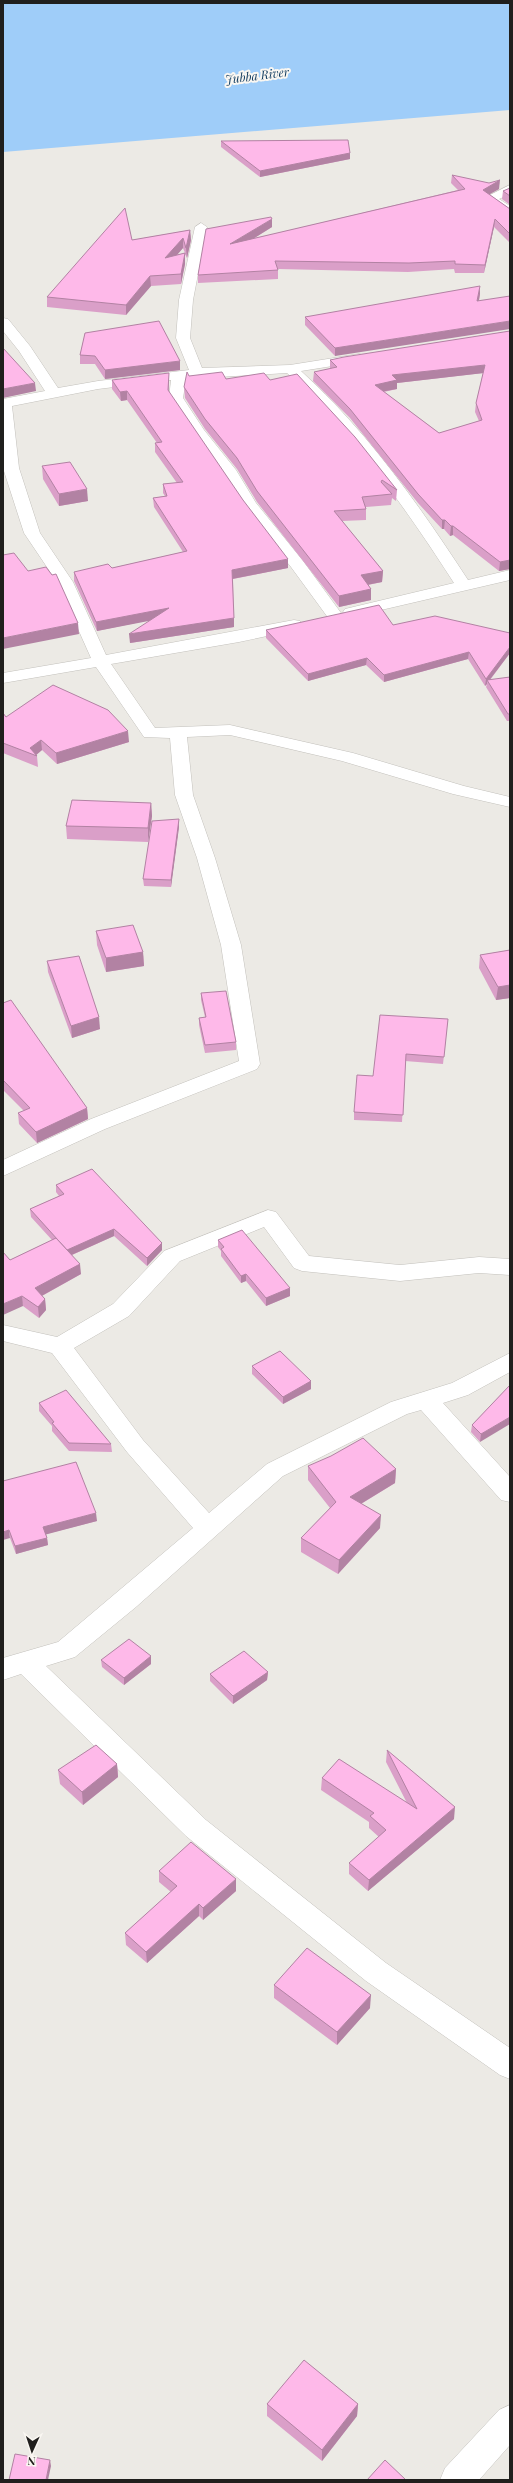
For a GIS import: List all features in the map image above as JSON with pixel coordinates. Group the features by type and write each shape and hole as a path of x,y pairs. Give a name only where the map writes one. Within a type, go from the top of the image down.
{"street":[{"path":"510,189 490,198 510,212"},
{"path":"197,373 183,338 186,300 201,227"},
{"path":"3,322 25,349 54,394"},
{"path":"376,355 290,369 197,373 98,385 4,404 11,468 32,533 65,582 100,660 150,733 230,730 347,757 459,790 510,802"},
{"path":"290,369 320,394 410,502 464,587"},
{"path":"179,376 176,398 198,432 228,470 249,505 297,564 323,619"},
{"path":"3,678 100,660 239,638 464,587 510,575"},
{"path":"3,1169 98,1124 250,1064 231,945 206,858 184,795 178,732"},
{"path":"60,1346 121,1310 172,1256 268,1217 302,1264 400,1273 479,1265 510,1267"},
{"path":"3,1333 60,1346 135,1446 208,1528"},
{"path":"14,1665 66,1650 127,1600 275,1470 400,1408 460,1389 510,1361"},
{"path":"426,1400 510,1493"},
{"path":"14,1665 196,1828 376,1972 510,2065"},
{"path":"457,2480 510,2421"}],"water":[{"name":"Jubba River","path":"3,3 510,3 510,110 3,152"}],"building":[{"path":"348,140 350,153 260,171 221,141"},
{"path":"452,175 489,183 500,180 483,190 510,209 510,234 495,219 485,265 455,264 455,261 409,263 275,261 278,270 198,275 206,229 271,217 272,219 230,244 465,189"},
{"path":"510,188 510,196 503,191"},
{"path":"125,208 132,240 190,230 186,248 183,238 165,258 185,253 181,274 150,276 126,305 47,297"},
{"path":"480,286 477,301 510,296 510,321 335,348 305,317"},
{"path":"159,321 180,361 105,370 95,356 80,355 85,333"},
{"path":"510,331 510,560 500,562 445,520 442,520 418,494 350,409 314,372 337,367 330,360","holes":["485,365 476,403 482,420 439,433 375,385 397,380 392,375"]},
{"path":"3,348 35,383 3,389"},
{"path":"187,372 189,376 222,372 226,379 264,373 270,380 297,374 355,437 397,490 382,480 381,482 392,494 362,497 366,509 334,511 383,571 361,575 371,589 339,596 257,491 237,458 205,419 184,387"},
{"path":"169,373 168,390 243,500 288,559 232,570 234,618 129,634 169,608 96,622 74,572 108,564 112,568 187,551 153,498 167,496 163,484 183,482 155,443 162,442 127,391 120,392 112,380"},
{"path":"70,462 87,489 59,494 42,466"},
{"path":"14,553 28,571 46,567 52,575 56,574 78,623 3,638 3,555"},
{"path":"379,605 393,625 435,616 510,633 510,647 486,679 469,652 384,675 367,658 308,674 266,630"},
{"path":"510,677 510,714 508,714 487,680"},
{"path":"53,685 108,710 128,731 56,753 41,740 30,748 37,756 3,743 3,713 6,717"},
{"path":"72,800 151,803 148,828 66,826"},
{"path":"179,819 171,880 143,879 152,821"},
{"path":"133,925 143,952 106,958 96,931"},
{"path":"510,950 510,985 498,987 480,955"},
{"path":"79,956 99,1017 71,1026 47,961"},
{"path":"226,991 236,1042 205,1045 199,1018 206,1017 201,993"},
{"path":"11,1000 87,1108 36,1132 18,1113 30,1108 3,1080 3,1003"},
{"path":"380,1015 448,1019 444,1057 406,1054 403,1115 354,1112 357,1075 373,1076"},
{"path":"92,1169 162,1243 147,1258 114,1229 67,1250 30,1209 64,1194 56,1185"},
{"path":"242,1230 290,1288 266,1298 246,1274 241,1276 221,1249 224,1247 218,1240"},
{"path":"56,1238 80,1264 35,1288 45,1299 38,1307 22,1296 3,1304 3,1252 10,1260"},
{"path":"280,1351 311,1381 283,1397 252,1366"},
{"path":"510,1385 510,1417 481,1434 472,1425"},
{"path":"66,1390 111,1444 69,1443 52,1423 54,1422 39,1403"},
{"path":"363,1438 396,1469 350,1497 381,1515 339,1560 301,1538 336,1502 308,1466 331,1456"},
{"path":"76,1462 96,1513 43,1527 47,1538 15,1546 9,1530 3,1532 3,1481"},
{"path":"129,1639 151,1656 124,1678 101,1660"},
{"path":"244,1651 268,1672 233,1696 210,1674"},
{"path":"96,1745 117,1764 82,1792 58,1770"},
{"path":"387,1750 455,1807 369,1880 349,1863 386,1830 370,1816 374,1813 322,1778 339,1759 417,1809"},
{"path":"191,1842 236,1879 203,1908 199,1904 146,1952 125,1933 177,1886 159,1871"},
{"path":"307,1948 371,1995 337,2032 274,1985"},
{"path":"304,2360 358,2404 322,2450 267,2404"},
{"path":"15,2454 50,2460 46,2480 9,2480"},
{"path":"385,2460 406,2480 367,2480"}]}
